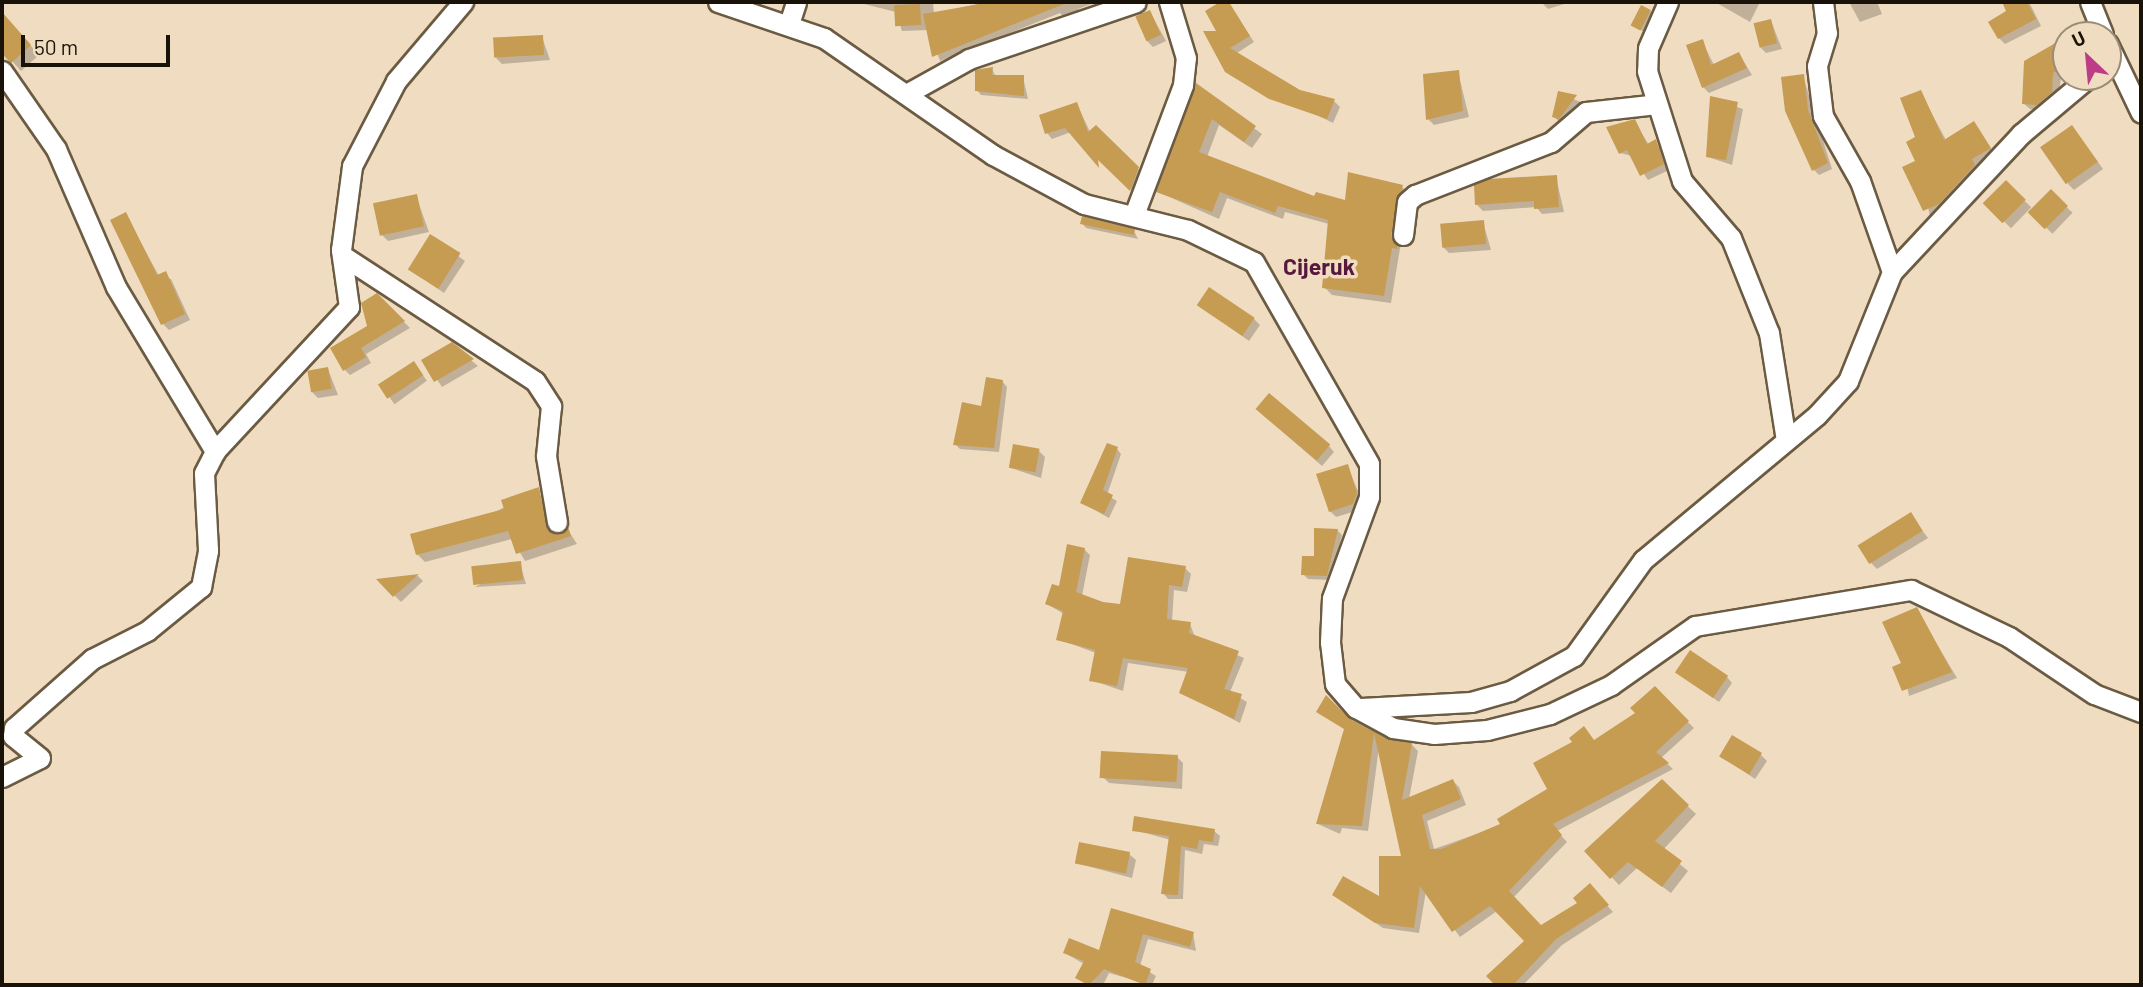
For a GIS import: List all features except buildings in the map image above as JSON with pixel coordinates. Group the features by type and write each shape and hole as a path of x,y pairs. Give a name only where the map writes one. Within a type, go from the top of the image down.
{"street":[{"path":"2,777 40,758 13,736 14,728 92,659 146,631 201,587 208,551 204,472 215,451 349,307 343,256 352,166 372,118 418,50 463,2"},
{"path":"718,2 824,38 908,93 992,155 1084,204 1134,215 1220,242 1254,262 1369,464 1369,497 1332,598 1330,642 1335,684 1356,708 1393,728 1434,734 1487,730 1550,714 1611,685 1695,626 1911,590 2009,637 2094,694 2141,712"},
{"path":"789,24 796,2"},
{"path":"908,93 969,59 1136,2"},
{"path":"1134,215 1182,85 1186,58 1169,2"},
{"path":"1668,2 1647,57 1657,104 1682,181 1731,238 1769,333 1786,440"},
{"path":"1823,2 1826,33 1817,66 1822,116 1860,181 1892,272"},
{"path":"2090,2 2097,21"},
{"path":"2,71 56,149 116,287 215,451"},
{"path":"2122,77 2141,113"},
{"path":"1356,708 1471,702 1545,674 1574,656 1643,560 1786,440 1848,381 1892,272 2021,134 2072,91"},
{"path":"1403,234 1407,202 1415,195 1551,142 1586,112 1657,104"},
{"path":"343,256 535,381 553,417 545,456 556,522"}],"district":[{"name":"Cijeruk","path":"1319,266"}]}
